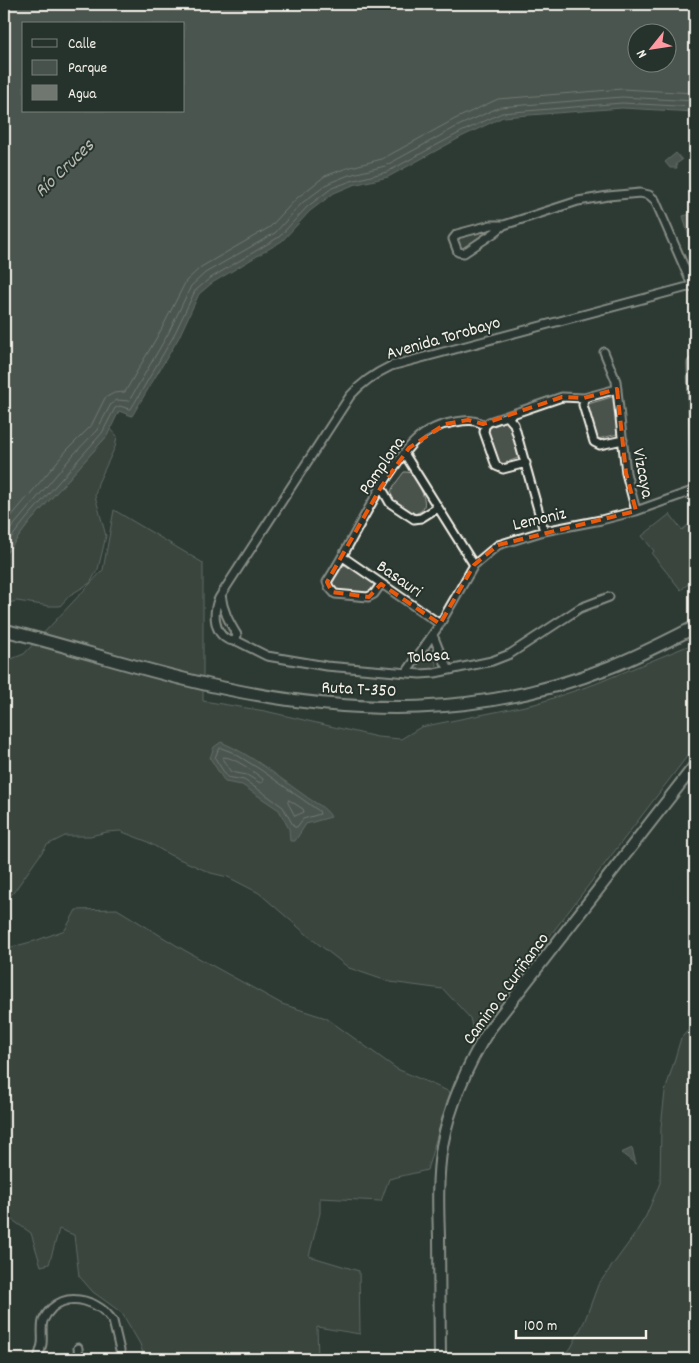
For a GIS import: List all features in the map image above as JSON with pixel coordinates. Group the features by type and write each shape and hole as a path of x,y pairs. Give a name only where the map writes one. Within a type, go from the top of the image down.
{"main road":[{"name":"Ruta T-350","path":"10,632 222,688 310,704 387,708 465,704 542,690 610,667 695,626"}],"street":[{"path":"504,225 492,225 456,234 453,239 458,252 464,253 504,225 578,201 632,194 649,194 655,200 694,285"},
{"name":"Avenida Torobayo","path":"235,640 226,639 216,624 214,610 221,595 350,396 361,383 375,373 391,366 694,285"},
{"name":"Vizcaya","path":"604,352 616,381 626,473 636,511"},
{"path":"692,363 695,474"},
{"path":"526,463 503,469 496,466 484,432 485,426 489,422 562,396 584,398 617,389"},
{"name":"Vizcaya","path":"584,398 583,405 594,442 600,445 623,440"},
{"path":"506,416 514,424 544,531"},
{"name":"Pamplona","path":"381,584 374,594 369,597 335,594 329,588 327,582 343,557 381,487 404,453 420,437 445,424 472,420 485,426"},
{"path":"404,453 474,565"},
{"path":"381,487 390,503 414,518 421,518 437,508"},
{"name":"Lemoniz","path":"406,673 440,624 474,565 498,545 544,531 636,511 695,490"},
{"name":"Basauri","path":"343,557 440,624"},
{"path":"221,595 226,616 237,635 235,640"},
{"name":"Tolosa","path":"235,640 267,656 326,666 406,673 435,673 492,662 510,654 580,608 609,597"},
{"path":"432,635 440,655 449,670"},
{"name":"Camino a Curiñanco","path":"440,1359 438,1182 445,1132 458,1095 476,1054 490,1030 695,765"},
{"path":"38,1359 42,1344 43,1320 55,1306 71,1300 90,1303 101,1308 109,1316 113,1321 122,1359"},
{"path":"78,1348 79,1359"}],"highlighted area":[{"path":"617,389 626,473 636,511 498,545 474,565 440,624 381,584 369,597 332,592 327,582 381,487 409,448 445,424 468,420 483,424 562,397 584,398"}],"green space":[{"path":"490,228 464,248 460,247 458,243 460,238"},
{"path":"614,398 618,434 598,439 595,437 587,407 588,404"},
{"path":"506,421 512,425 520,455 518,458 502,464 498,461 487,430"},
{"path":"110,428 117,436 115,447 98,483 95,496 106,536 98,569 90,583 70,595 60,606 17,601 4,604 4,556 30,522 107,436"},
{"path":"404,472 410,473 415,477 424,500 422,510 414,514 391,497 393,488"},
{"path":"114,510 203,563 203,701 265,711 377,737 401,739 421,727 535,704 595,684 695,643 695,746 474,1035 470,1018 443,989 390,982 349,968 259,893 228,877 211,873 170,855 146,841 120,831 90,836 65,836 47,845 4,903 4,662 24,654 103,570"},
{"path":"670,514 682,530 688,525 695,534 695,578 681,590 652,554 654,551 642,536"},
{"path":"345,565 373,583 375,587 370,593 336,591 333,588 331,582 340,568"},
{"path":"428,650 431,650 437,666 436,670 416,669 414,667"},
{"path":"117,909 184,950 282,1004 326,1018 397,1069 450,1092 427,1170 389,1179 381,1201 320,1198 320,1213 309,1256 359,1271 360,1334 317,1327 318,1359 145,1359 140,1344 122,1313 93,1292 79,1276 74,1235 59,1229 49,1264 41,1266 31,1233 11,1219 4,1238 4,1066 11,1056 11,1022 4,1011 4,949 35,941 65,930 76,910"},
{"path":"695,1023 695,1359 557,1359 571,1348 585,1320 598,1285 646,1216 660,1183 661,1127 665,1092 681,1038"}],"water":[{"name":"Río Cruces","path":"4,4 695,4 695,112 622,108 503,117 463,136 388,177 353,185 334,193 310,211 282,241 212,283 199,294 178,339 132,416 119,411 107,436 30,522 4,556"},
{"path":"676,153 682,160 676,164 677,168 670,168 665,162"},
{"path":"691,214 695,230 695,247 692,248 683,216"},
{"path":"221,742 264,766 322,807 331,817 306,824 295,841 290,841 289,829 279,810 242,785 225,782 210,758 214,747"},
{"path":"632,1148 636,1164 621,1153"}]}
